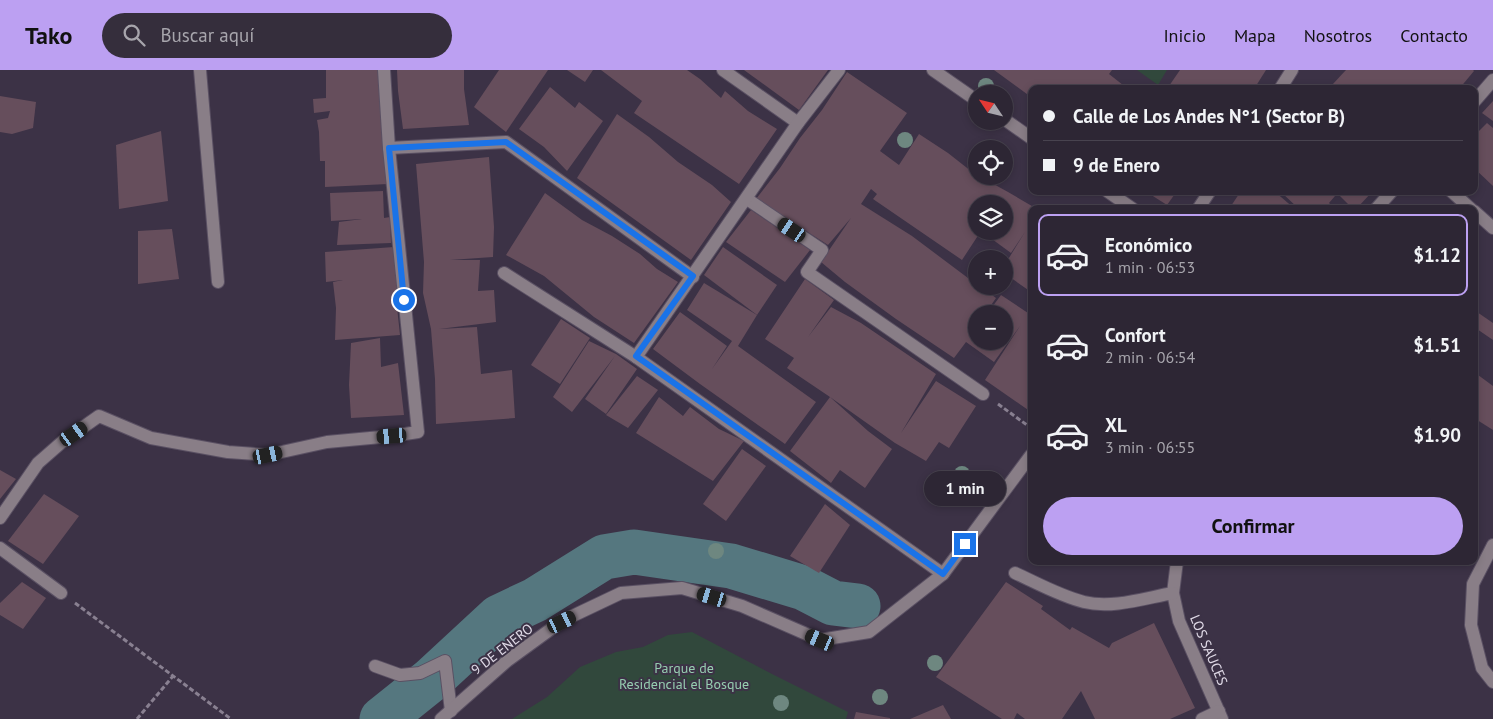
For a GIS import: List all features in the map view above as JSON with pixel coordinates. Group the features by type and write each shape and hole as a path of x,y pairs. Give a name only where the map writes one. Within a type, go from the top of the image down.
{"street":[{"path":"200,70 218,282"},
{"path":"0,518 38,463 62,442 99,416 151,438 228,452 268,455 327,442 418,432 389,148 384,70"},
{"path":"723,70 798,123"},
{"path":"636,356 747,199 798,123 839,70"},
{"path":"934,70 968,94"},
{"path":"1283,85 1292,70"},
{"path":"1478,97 1493,80"},
{"path":"1013,125 1028,136"},
{"path":"389,148 506,142 693,276"},
{"path":"1114,195 1127,205"},
{"path":"1380,205 1388,195"},
{"path":"1455,195 1466,205"},
{"path":"747,199 822,250 807,272 983,394"},
{"path":"1478,215 1493,228"},
{"path":"504,273 636,356 943,574"},
{"name":"9 DE ENERO","path":"447,711 507,660 562,622 621,593 682,588 742,606 820,640 869,632 943,574 1028,459"},
{"path":"1493,545 1473,584 1471,625 1482,668 1493,682"},
{"path":"0,548 61,593"},
{"name":"LOS SAUCES","path":"1176,565 1173,593 1179,621 1220,715"},
{"path":"1015,573 1053,591 1084,602 1112,604 1173,593"},
{"path":"375,666 400,675 420,673 445,661 447,711"},
{"path":"1202,719 1220,715"}],"path":[{"path":"983,394 1028,426"},
{"path":"61,593 231,719"},
{"path":"137,719 173,676"}],"green space":[{"path":"1137,70 1167,70 1158,85"},
{"name":"Parque de Residencial el Bosque","path":"692,632 848,712 846,719 512,719 547,697 580,667 616,652 643,647 668,635"}],"building":[{"path":"326,70 378,70 388,184 325,187 325,161 320,161 317,120 328,118 330,111 314,113 313,99 326,98"},
{"path":"397,70 464,70 464,89 469,125 403,129"},
{"path":"499,70 548,70 506,132 474,107"},
{"path":"567,70 593,70 585,82"},
{"path":"601,70 687,70 721,98 725,91 748,111 777,129 739,184 634,113 642,101"},
{"path":"744,70 828,70 799,110"},
{"path":"994,70 1112,70 1109,74 1123,85 1028,85 1028,95"},
{"path":"1180,70 1266,70 1257,85 1170,85"},
{"path":"1346,70 1474,71 1462,85 1332,85"},
{"path":"847,72 907,113 880,151 899,165 919,134 968,169 968,185 995,185 1008,192 1030,205 1028,205 1028,290 1013,279 1013,251 1025,232 1013,250 1007,250 993,240 1013,240 1013,195 968,195 968,240 975,240 962,260 873,199 877,194 871,189 861,204 912,236 968,278 968,295 992,295 996,298 991,305 968,305 968,343 966,342 954,358 896,319 821,262 851,218 828,245 756,199 822,110"},
{"path":"550,87 575,108 579,102 603,121 567,171 544,147 519,129"},
{"path":"0,96 36,102 33,128 12,134 0,132"},
{"path":"1493,101 1493,121 1482,113"},
{"path":"617,114 649,137 678,162 712,185 731,202 691,260 577,178"},
{"path":"1487,123 1493,128 1493,186 1478,172 1478,132"},
{"path":"161,131 168,201 119,209 116,145"},
{"path":"489,157 494,227 493,257 450,260 480,260 478,291 494,290 496,322 439,329 477,327 481,374 512,370 515,418 436,424 431,329 423,293 424,262 416,164"},
{"path":"383,191 384,218 390,217 391,243 337,245 339,222 362,219 331,221 330,193"},
{"path":"545,193 582,220 640,254 657,269 678,282 634,343 594,317 544,276 506,255"},
{"path":"1151,195 1174,195 1167,205"},
{"path":"1238,195 1279,195 1290,205 1232,205"},
{"path":"1284,195 1335,196 1329,203 1331,205 1295,205"},
{"path":"1339,195 1369,195 1360,205 1349,205"},
{"path":"751,210 810,250 785,282 726,242"},
{"path":"172,229 179,279 138,284 138,231"},
{"path":"394,247 400,335 335,340 336,308 333,282 343,280 326,282 325,252"},
{"path":"723,247 777,285 757,315 704,275"},
{"path":"805,279 834,300 808,337 831,307 861,323 936,374 901,433 936,381 976,406 949,448 939,442 926,461 895,443 787,368 794,358 765,339"},
{"path":"704,283 757,315 738,346 816,402 785,444 653,349 680,312 727,346 712,369 732,341 687,310"},
{"path":"1001,295 1028,313 1028,410 985,380 1004,350 1013,350 1013,337 1020,326 1013,336 1013,305 994,305"},
{"path":"1478,313 1493,323 1493,340 1478,330"},
{"path":"561,319 590,338 560,384 531,365"},
{"path":"380,338 381,367 398,363 404,415 351,418 349,385 351,343"},
{"path":"589,341 616,354 637,369 606,414 585,399 615,356 572,412 553,397"},
{"path":"977,350 1003,350 994,362"},
{"path":"1478,375 1493,386 1493,430 1478,421"},
{"path":"637,376 658,390 628,428 606,415"},
{"path":"659,397 683,416 690,407 719,429 744,441 713,481 636,433"},
{"path":"830,397 868,431 892,449 865,488 840,470 831,483 790,451"},
{"path":"742,449 766,466 726,521 703,504"},
{"path":"0,470 16,479 0,499"},
{"path":"44,494 79,516 43,564 8,541"},
{"path":"825,504 850,525 819,573 790,556"},
{"path":"22,582 46,598 23,629 0,615 0,603"},
{"path":"1006,582 1043,606 1041,609 1070,630 1072,627 1109,648 1112,643 1154,623 1195,708 1170,719 1095,719 1081,691 1062,719 1025,719 1017,713 1014,719 1002,719 936,677"},
{"path":"943,705 951,719 910,719"},
{"path":"856,712 890,718 890,719 854,719"}],"waterway":[{"path":"382,719 432,679 499,617 535,600 604,557 634,552 731,566 804,588 833,603 858,606"}],"route":[{"path":"404,300 389,148 506,142 693,276 636,356 943,574 965,544"}]}
